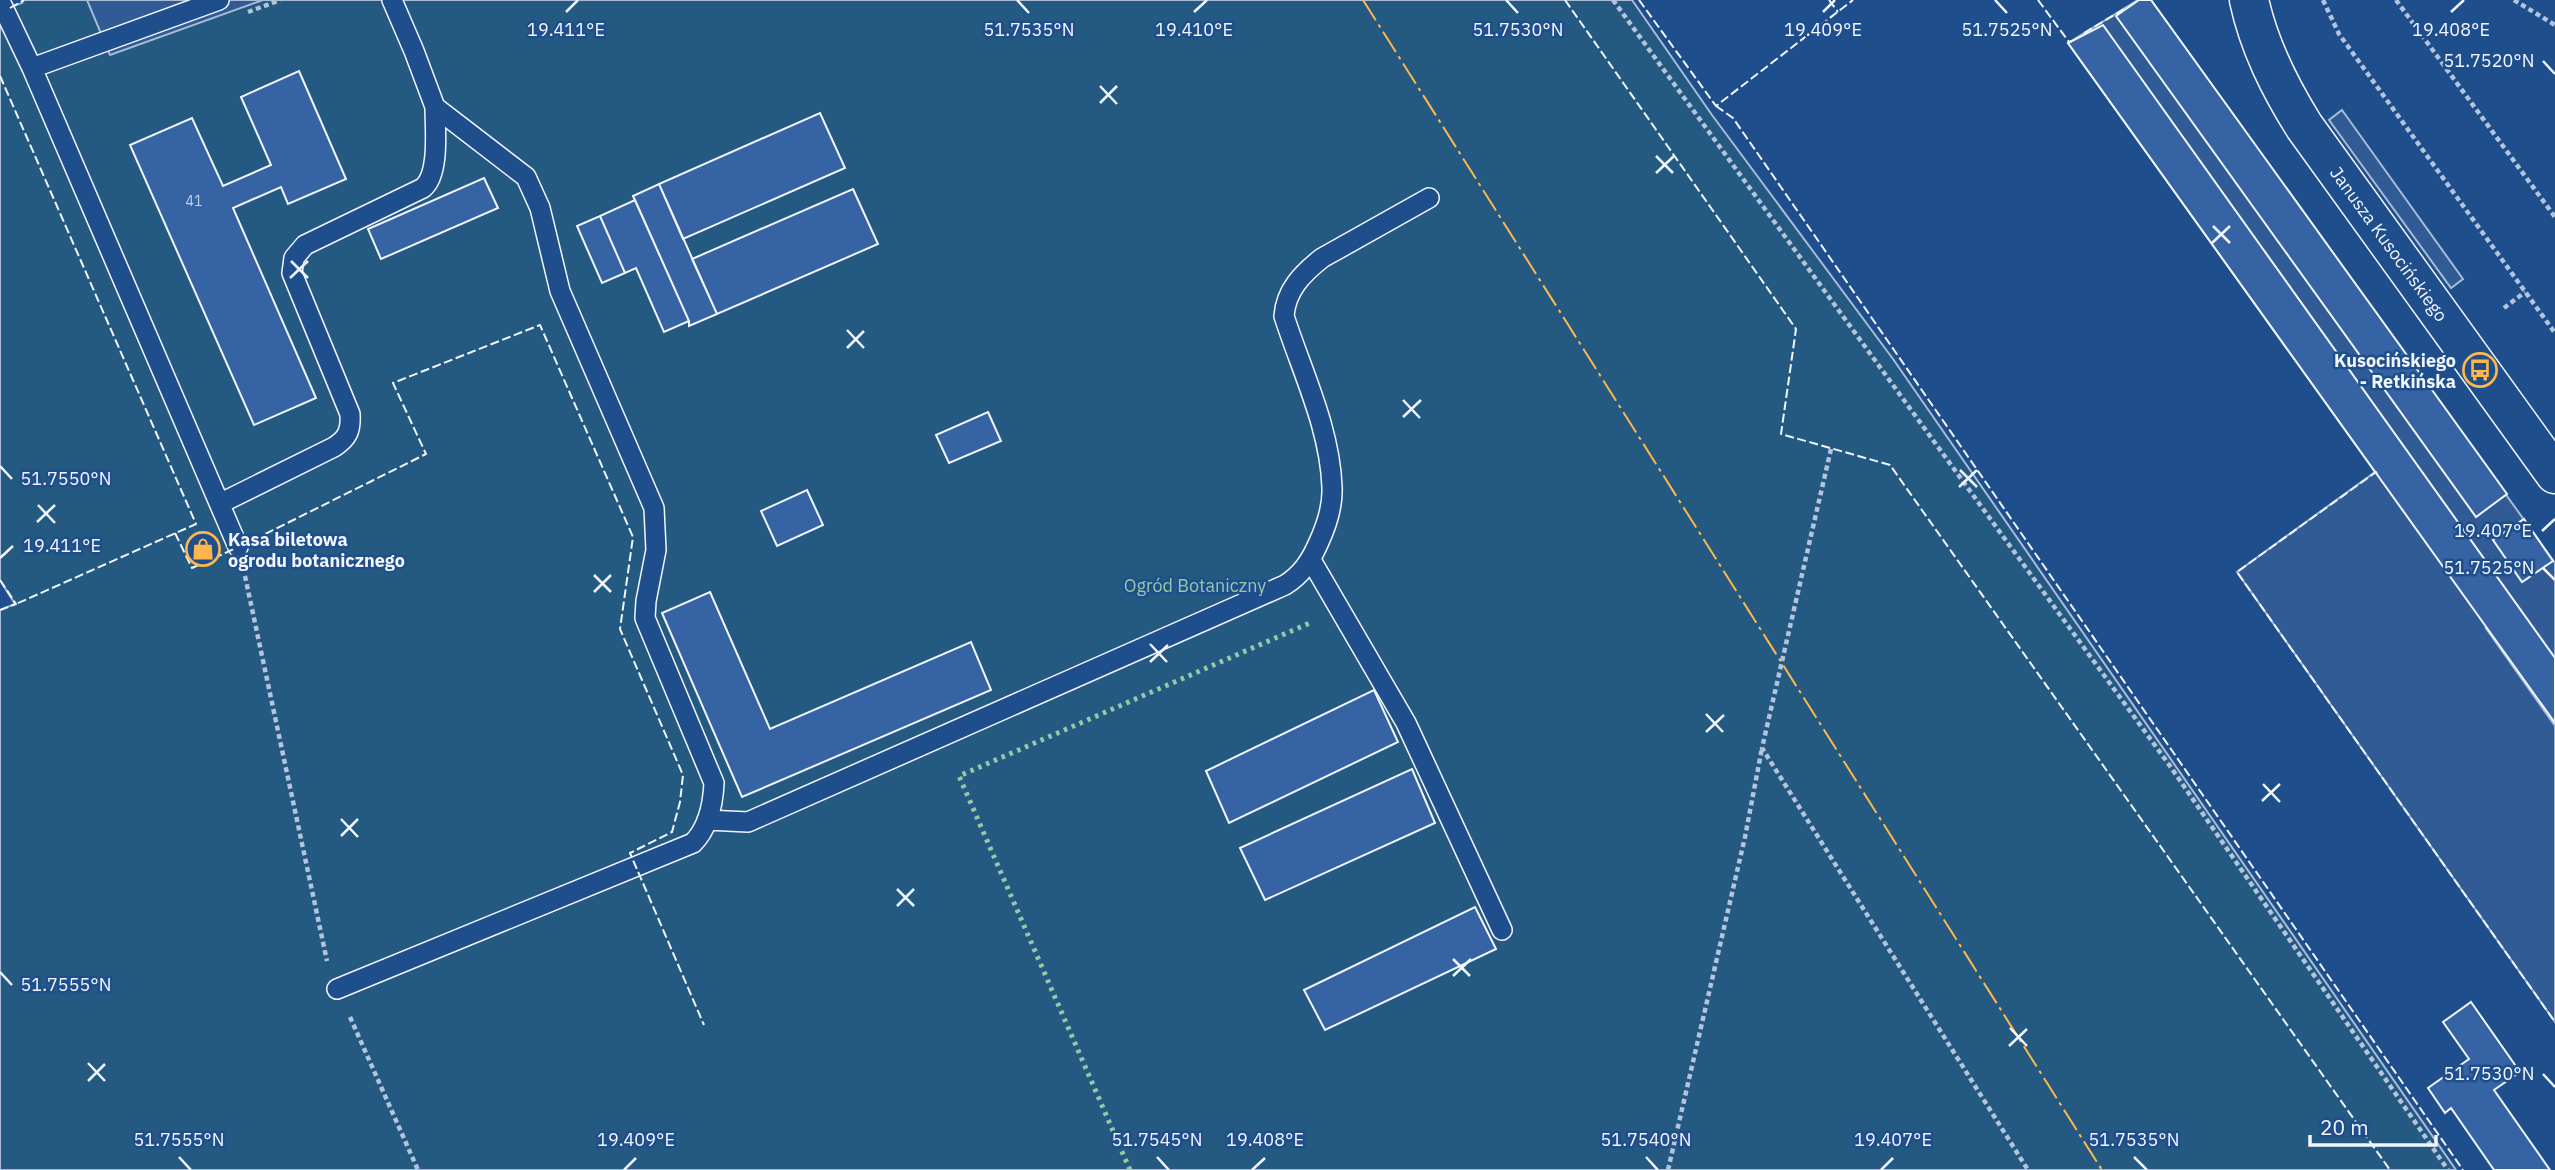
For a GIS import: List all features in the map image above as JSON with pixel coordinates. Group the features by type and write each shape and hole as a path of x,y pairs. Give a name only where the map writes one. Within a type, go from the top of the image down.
{"street":[{"name":"Janusza Kusocińskiego","path":"2249,0 2254,22 2274,76 2304,126 2555,474"}],"lane":[{"path":"32,68 219,0"},
{"path":"221,503 334,447 347,436 349,414 292,273 294,258 305,245 423,188 430,182 435,107 391,0"},
{"path":"0,1 32,68 238,547"},
{"path":"337,989 693,843 701,835 713,801 714,783 645,618 656,550 654,508 560,291 541,208 526,177 435,107"},
{"path":"707,820 748,822 1296,579 1311,560 1327,524 1332,489 1324,431 1284,316 1285,303 1292,287 1322,258 1429,198"},
{"path":"1311,560 1406,723 1502,930"}],"path":[{"path":"1613,0 2170,766 2448,1170"},
{"path":"2323,0 2339,34 2555,333"},
{"path":"2396,0 2555,217"},
{"path":"2514,0 2555,25"},
{"path":"2504,309 2525,292"},
{"path":"1668,1170 1831,449"},
{"path":"238,547 330,970 418,1170"},
{"path":"1762,748 2028,1170"}],"green space":[{"name":"Ogród Botaniczny","path":"24,0 1632,0 1712,115 1893,359 2456,1170 0,1170 0,610 15,604 0,580 0,11"}],"shaded area":[{"path":"87,0 263,0 110,55"},
{"path":"2138,0 2151,0 2555,563 2555,723 2485,627 2555,726 2555,1022 2237,572 2375,472 2068,43"},
{"path":"2342,110 2463,279 2451,288 2329,120"}],"building":[{"path":"2139,0 2151,0 2507,494 2476,517 2116,16"},
{"path":"2103,25 2555,658 2555,723 2068,43"},
{"path":"299,71 346,179 288,204 281,187 233,208 316,398 254,425 130,145 192,118 223,186 271,165 241,97"},
{"path":"820,113 845,168 683,239 659,184"},
{"path":"484,178 498,208 381,259 368,229"},
{"path":"659,184 717,314 689,326 633,196"},
{"path":"853,189 878,244 717,314 692,259"},
{"path":"635,200 689,321 664,332 636,268 625,273 600,216"},
{"path":"600,216 625,273 602,283 577,226"},
{"path":"988,412 1001,441 949,463 936,435"},
{"path":"807,490 823,525 777,546 761,511"},
{"path":"2524,519 2553,561 2522,582 2493,540"},
{"path":"211,537 219,554 200,562 193,544"},
{"path":"710,592 770,729 971,642 991,690 742,797 662,613"},
{"path":"1374,690 1398,742 1229,823 1206,771"},
{"path":"1412,769 1435,823 1265,900 1240,848"},
{"path":"1475,907 1496,949 1325,1030 1304,990"},
{"path":"2471,1002 2520,1072 2494,1090 2550,1170 2494,1170 2451,1108 2445,1113 2428,1088 2469,1059 2443,1022"}],"hedge":[{"path":"1130,1170 959,776 1312,622"}],"fence":[{"path":"10,8 24,0"},
{"path":"1565,0 1796,329 1781,434 1890,465 2390,1170"},
{"path":"1639,0 1716,106 1853,0"},
{"path":"1829,0 1838,12"},
{"path":"2038,0 2069,42 2072,41"},
{"path":"2084,33 2126,8"},
{"path":"0,76 196,524 16,604"},
{"path":"1716,106 1733,118 2463,1170"},
{"path":"243,545 426,454 393,383 540,325 633,537 620,629 683,775 680,802 672,832 630,853 704,1025"},
{"path":"2377,474 2376,472 2237,572 2555,1022"},
{"path":"175,533 192,568 234,549"},
{"path":"0,580 16,604 0,610"}],"power":[{"path":"1363,0 2102,1170"}],"place":[{"name":"Kusocińskiego - Retkińska","path":"2480,370"},
{"name":"Kasa biletowa ogrodu botanicznego","path":"203,549"}]}
